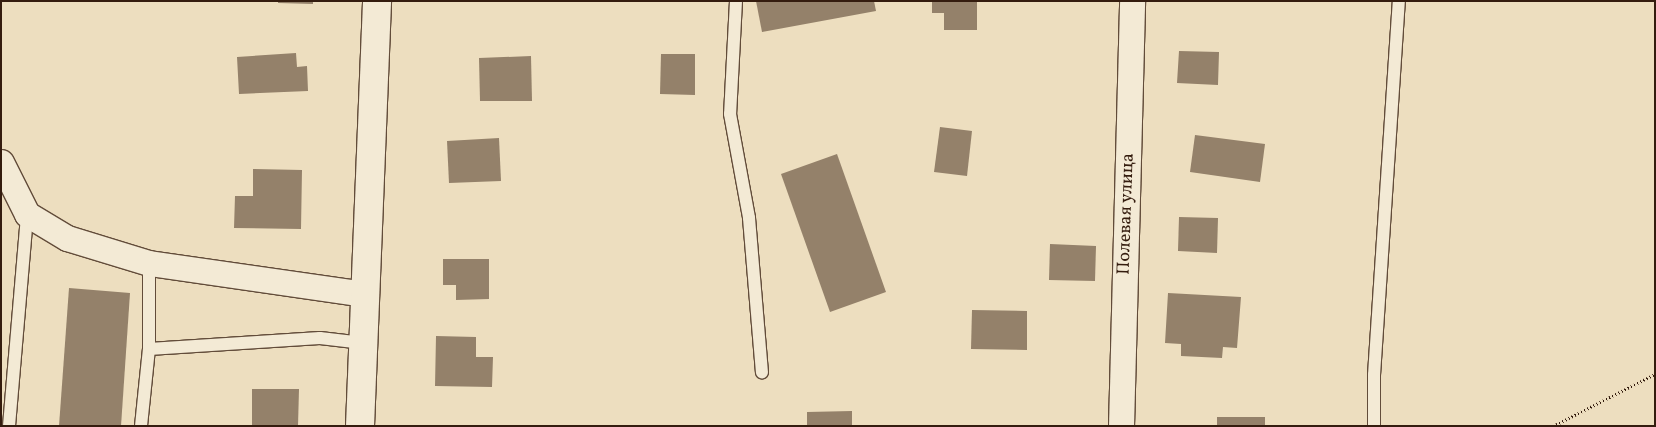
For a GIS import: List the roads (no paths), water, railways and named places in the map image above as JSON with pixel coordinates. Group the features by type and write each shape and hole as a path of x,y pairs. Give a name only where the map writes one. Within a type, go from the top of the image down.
{"main road":[{"path":"360,426 377,1"}],"street":[{"name":"Полевая улица","path":"1121,426 1132,1"},
{"path":"1,162 27,214 67,238 149,263 364,294"}],"lane":[{"path":"736,1 730,114 749,218 762,372"},
{"path":"1374,426 1374,375 1400,1"},
{"path":"9,426 27,214"},
{"path":"141,426 149,349 149,263"},
{"path":"149,349 320,338 362,343"}]}
